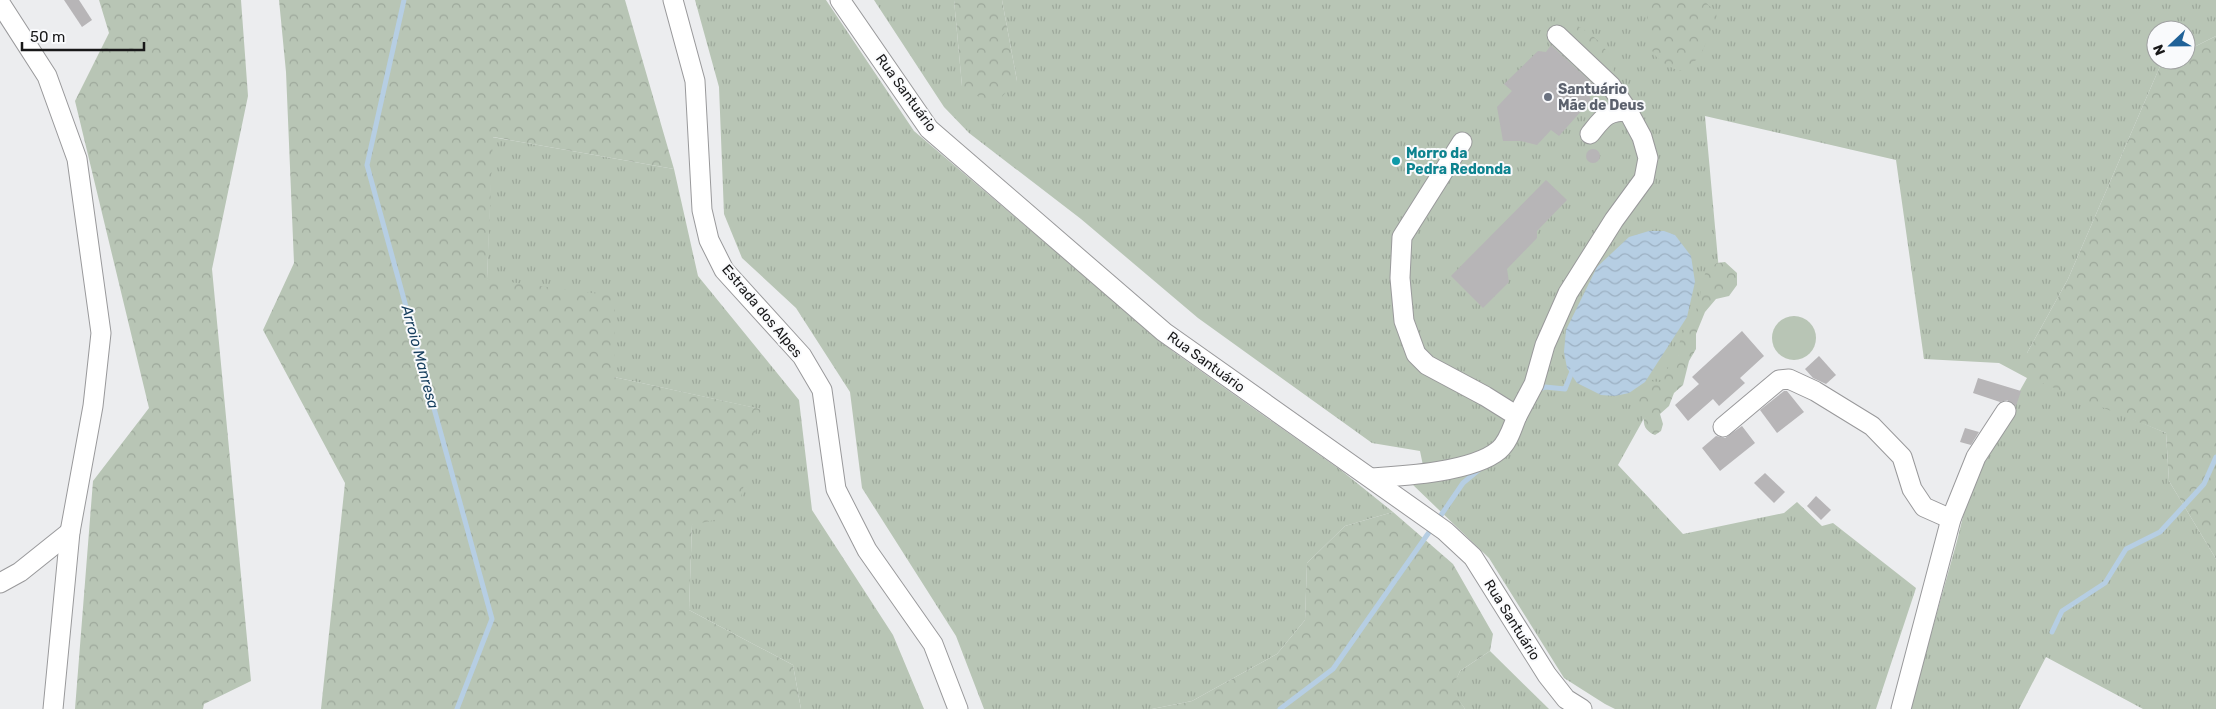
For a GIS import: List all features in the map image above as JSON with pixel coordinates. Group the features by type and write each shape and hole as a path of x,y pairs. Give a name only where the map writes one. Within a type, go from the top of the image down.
{"street":[{"name":"Estrada dos Alpes","path":"673,0 695,81 702,210 709,240 724,270 802,356 822,390 836,489 867,550 933,644 958,709"},
{"name":"Rua Santuário","path":"840,0 929,130 975,166 1164,332 1445,531 1473,557 1546,675 1566,699 1582,709"},
{"path":"0,3 47,76 76,158 101,334 94,406 70,532 53,709"},
{"path":"1371,478 1418,475 1472,463 1498,451 1507,441 1517,416 1534,384 1544,345 1568,293 1614,220 1644,179 1648,158 1642,137 1628,111 1611,86 1558,35"},
{"path":"1590,134 1607,114 1615,111 1628,111"},
{"path":"1462,142 1402,237 1400,278 1404,321 1416,354 1426,365 1485,396 1517,416"},
{"path":"1723,428 1779,380 1789,379 1815,391 1872,426 1902,457 1912,489 1924,507 1951,519"},
{"path":"1901,709 1951,519 1976,457 2006,411"},
{"path":"0,583 20,572 70,532"}],"green space":[{"path":"99,0 241,0 248,96 212,269 251,681 204,704 203,709 75,709 93,481 149,408 75,101 109,33"},
{"path":"279,0 625,0 674,169 493,137 487,279 615,296 614,377 761,409 737,515 692,525 689,610 793,665 801,709 321,709 345,483 263,330 294,263 286,72"},
{"path":"695,0 826,0 914,131 1174,352 1342,471 1393,512 1345,526 1307,563 1305,620 1277,654 1192,701 1152,709 984,709 956,636 862,488 850,392 796,308 742,258 724,214 719,87"},
{"path":"874,0 954,0 962,86 1017,81 1002,0 2216,0 2216,36 2196,46 2196,20 2146,20 2146,70 2158,70 2068,279 2027,353 2107,408 2166,433 2169,481 2216,559 2216,709 2143,709 2046,657 2019,709 1910,709 1957,541 1974,472 2027,378 1999,363 1924,359 1896,160 1705,116 1720,282 1618,465 1683,534 1784,513 1797,502 1822,526 1833,523 1916,588 1876,709 1615,709 1564,678 1489,558 1412,484 1426,480 1420,451 1372,443 1198,318 1081,219 969,133 944,107"},
{"path":"954,0 1002,0 1017,81 993,106 962,86"},
{"path":"1646,0 1703,0 1716,12 1717,20 1699,58 1680,71 1667,65 1653,51 1648,33"},
{"path":"1571,23 1587,32 1601,44 1611,59 1614,77 1563,29 1564,24"},
{"path":"2216,36 2216,559 2169,481 2166,433 2027,377 2027,353 2068,279 2158,70 2196,70 2196,46"},
{"path":"492,137 674,169 698,276 799,400 812,510 893,635 924,709 801,709 793,665 689,610 692,525 760,409 614,377 487,279"},
{"path":"1725,262 1737,273 1737,285 1729,296 1716,299 1705,312 1696,334 1696,349 1689,361 1683,385 1674,393 1669,406 1660,414 1663,424 1661,431 1655,435 1647,430 1644,425 1644,416 1630,402 1635,391 1647,381 1662,382 1663,374 1679,355 1680,341 1698,305 1706,271 1717,263"},
{"path":"1790,316 1798,316 1810,322 1816,338 1810,354 1798,360 1790,360 1778,354 1772,342 1772,334 1778,322"},
{"path":"1393,512 1453,564 1493,634 1490,651 1460,671 1452,689 1465,709 1152,709 1192,701 1277,654 1305,620 1307,563 1345,526"},
{"path":"1490,651 1549,709 1465,709 1451,689 1460,671"}],"water":[{"path":"1649,231 1664,231 1675,235 1691,256 1695,282 1687,317 1645,382 1629,393 1615,396 1601,395 1577,383 1567,368 1564,352 1566,330 1597,267 1629,237"}],"building":[{"path":"64,0 79,0 92,20 82,27"},
{"name":"Santuário Mãe de Deus","path":"1551,45 1595,86 1588,93 1591,100 1559,136 1551,130 1537,145 1521,141 1503,141 1497,107 1512,91 1504,84 1538,51 1546,52"},
{"path":"1590,149 1596,149 1600,156 1596,163 1590,163 1586,159 1586,153"},
{"path":"1546,180 1567,200 1537,231 1537,238 1507,269 1509,282 1483,308 1451,276"},
{"path":"1742,331 1764,356 1740,378 1745,383 1719,406 1713,399 1688,421 1675,405 1699,384 1692,377"},
{"path":"1819,356 1836,375 1826,384 1813,378 1805,369"},
{"path":"1978,378 2021,391 2016,406 2007,400 2000,402 1973,393"},
{"path":"1784,391 1787,391 1804,412 1777,433 1760,410"},
{"path":"1742,426 1755,443 1720,471 1702,448 1716,436 1725,438"},
{"path":"1965,428 1979,432 1971,445 1960,442"},
{"path":"1765,473 1785,492 1774,503 1754,483"},
{"path":"1816,496 1831,510 1821,520 1807,506"}],"waterway":[{"name":"Arroio Manresa","path":"404,0 367,165 492,619 457,709"},
{"path":"1538,390 1545,387 1565,389 1573,369"},
{"path":"2052,632 2062,611 2105,583 2126,549 2160,532 2204,484 2216,457"},
{"path":"1437,521 1463,483 1481,468"},
{"path":"1280,709 1333,669 1432,528"}],"place":[{"name":"Santuário Mãe de Deus","path":"1548,97"},
{"name":"Morro da Pedra Redonda","path":"1396,161"}]}
